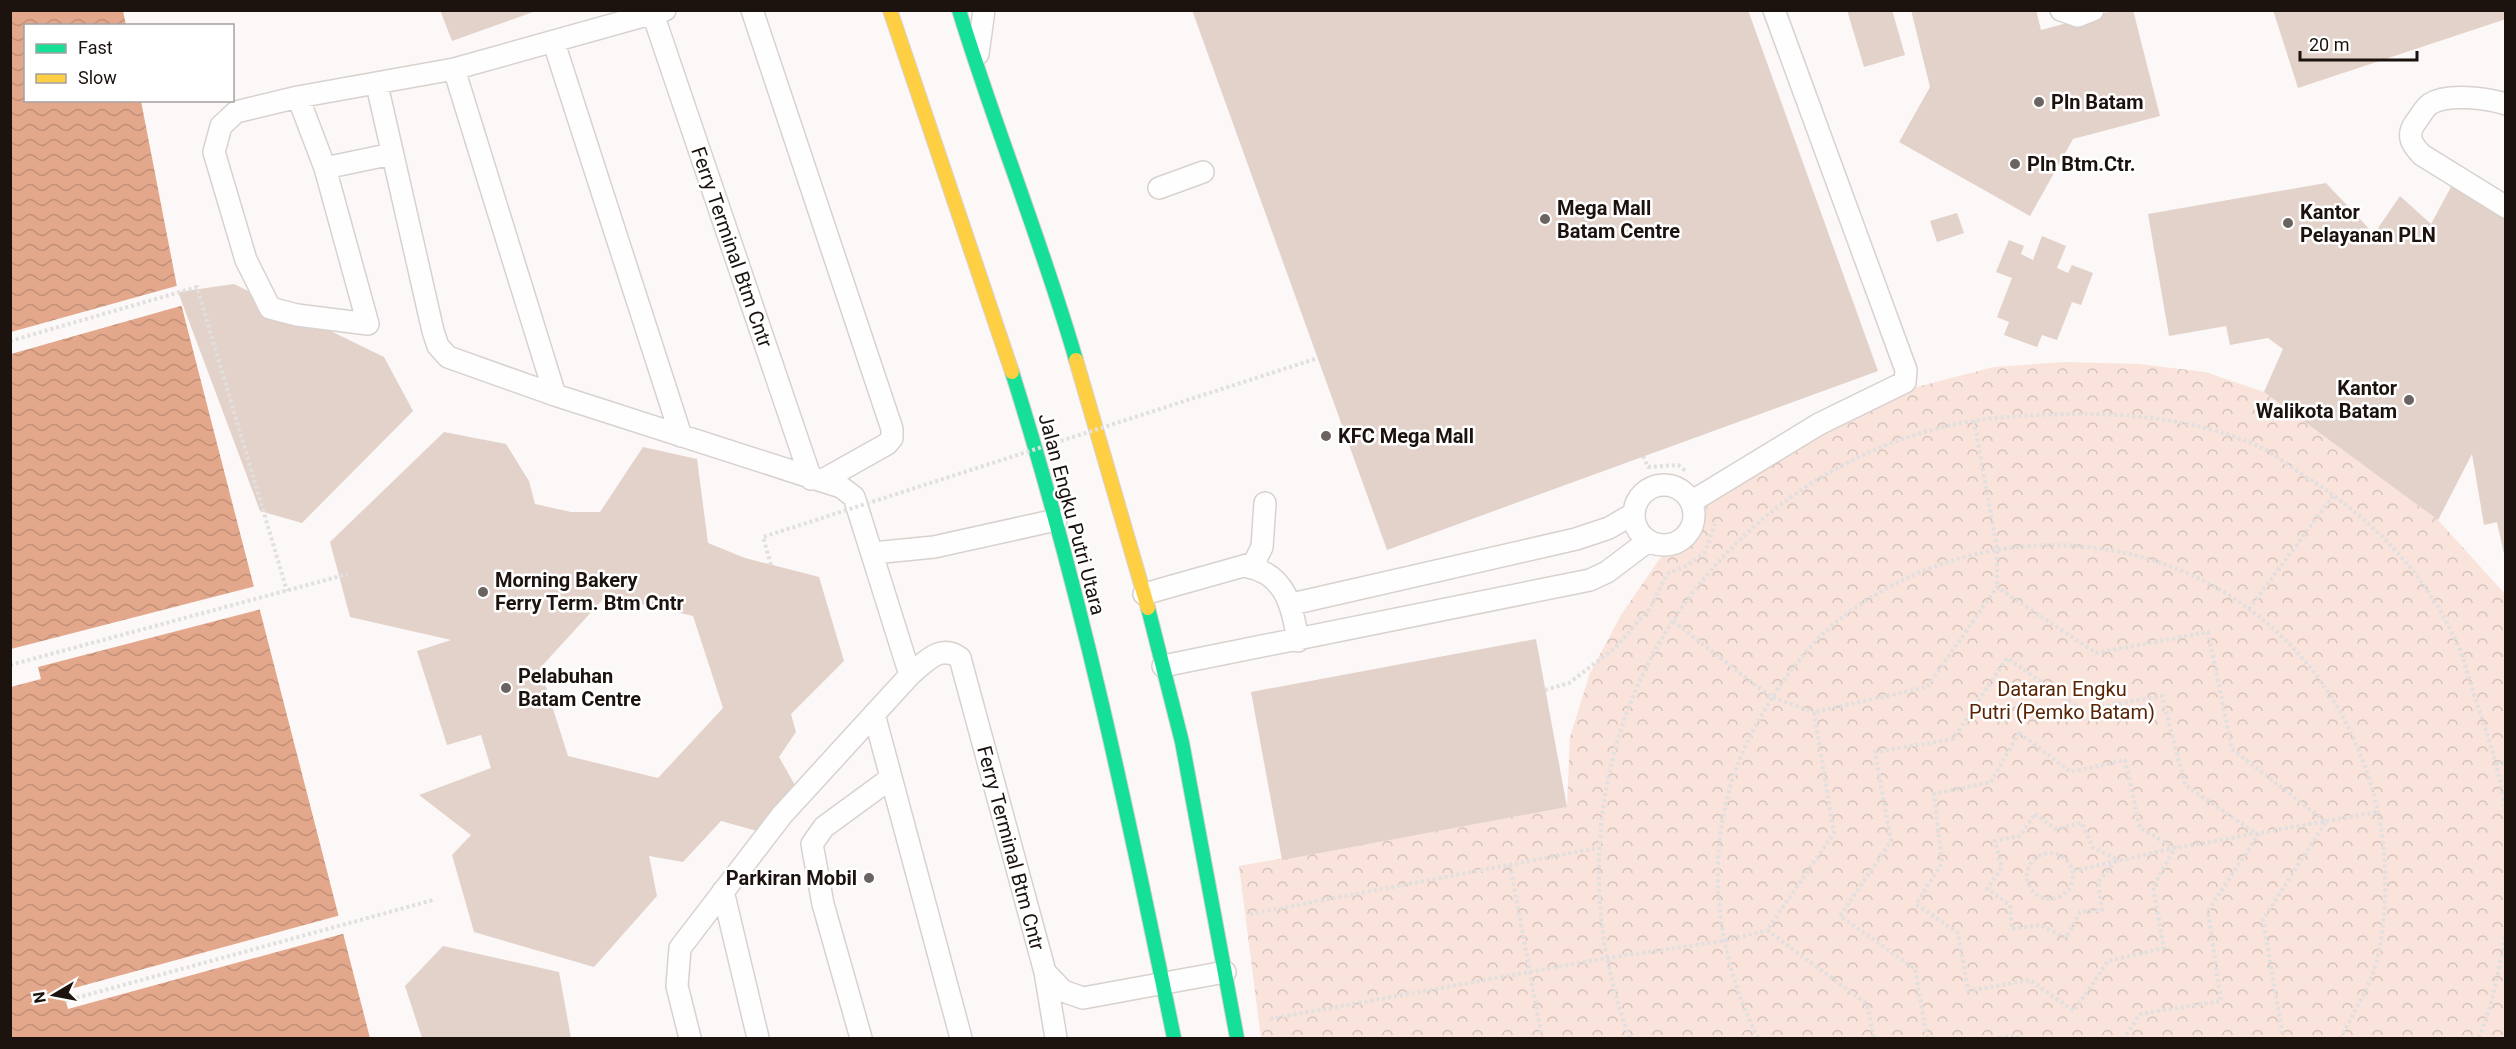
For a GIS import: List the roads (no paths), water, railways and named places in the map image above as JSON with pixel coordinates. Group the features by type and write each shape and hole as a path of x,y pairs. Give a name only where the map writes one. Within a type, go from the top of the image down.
{"main road":[{"name":"Jalan Engku Putri Utara","path":"890,10 998,326 1056,520 1115,752 1174,1038"},
{"path":"959,10 978,73 1058,297 1144,594 1182,742 1235,1032"}],"lane":[{"path":"752,10 892,429 892,438 887,444 816,480"},
{"path":"978,73 979,35 984,10"},
{"path":"1691,502 1819,424 1885,393 1905,382 1906,379 1906,370 1774,10"},
{"path":"2061,10 2078,16 2093,10"},
{"name":"Ferry Terminal Btm Cntr","path":"298,97 324,168 368,324 297,315 270,308 246,260 214,152 221,126 236,112 298,97 377,85 454,69 659,12 816,480"},
{"path":"554,43 681,436"},
{"path":"454,69 555,395"},
{"path":"377,85 438,346 448,357 555,395 841,487 854,497 873,552 910,675 782,815 680,948 677,986 690,1038"},
{"path":"2505,104 2487,98 2438,101 2425,109 2411,129 2410,135 2411,145 2422,155 2505,207"},
{"path":"324,168 392,154"},
{"path":"1159,188 1203,172"},
{"path":"1659,485 1669,485 1678,489 1691,502 1693,521 1684,537 1667,545 1648,541 1635,525 1633,514 1641,495 1659,485"},
{"path":"1144,594 1248,567 1254,563 1262,547 1264,503"},
{"path":"1292,604 1576,539 1609,528 1633,514"},
{"path":"873,552 934,547 1056,520"},
{"path":"1163,666 1298,641 1590,580 1606,572 1648,541"},
{"path":"1248,567 1266,574 1292,604 1298,641"},
{"name":"Ferry Terminal Btm Cntr","path":"910,675 934,655 945,651 960,658 1045,972 1056,1038"},
{"path":"874,714 961,1038"},
{"path":"861,1038 823,904 812,844 824,827 891,778"},
{"path":"723,891 758,1038"},
{"path":"1045,972 1063,991 1083,998 1225,972"}],"water":[{"path":"10,11 123,11 126,24 24,24 24,102 141,102 178,292 370,1038 11,1038"}],"place":[{"name":"Pln Batam","path":"2039,102"},
{"name":"Pln Btm.Ctr.","path":"2015,164"},
{"name":"Mega Mall Batam Centre","path":"1545,219"},
{"name":"Kantor Pelayanan PLN","path":"2288,223"},
{"name":"Kantor Walikota Batam","path":"2409,400"},
{"name":"KFC Mega Mall","path":"1326,436"},
{"name":"Morning Bakery Ferry Term. Btm Cntr","path":"483,592"},
{"name":"Pelabuhan Batam Centre","path":"506,688"},
{"name":"Parkiran Mobil","path":"869,878"}],"park label":[{"name":"Dataran Engku Putri (Pemko Batam)","path":"2062,700"}]}
